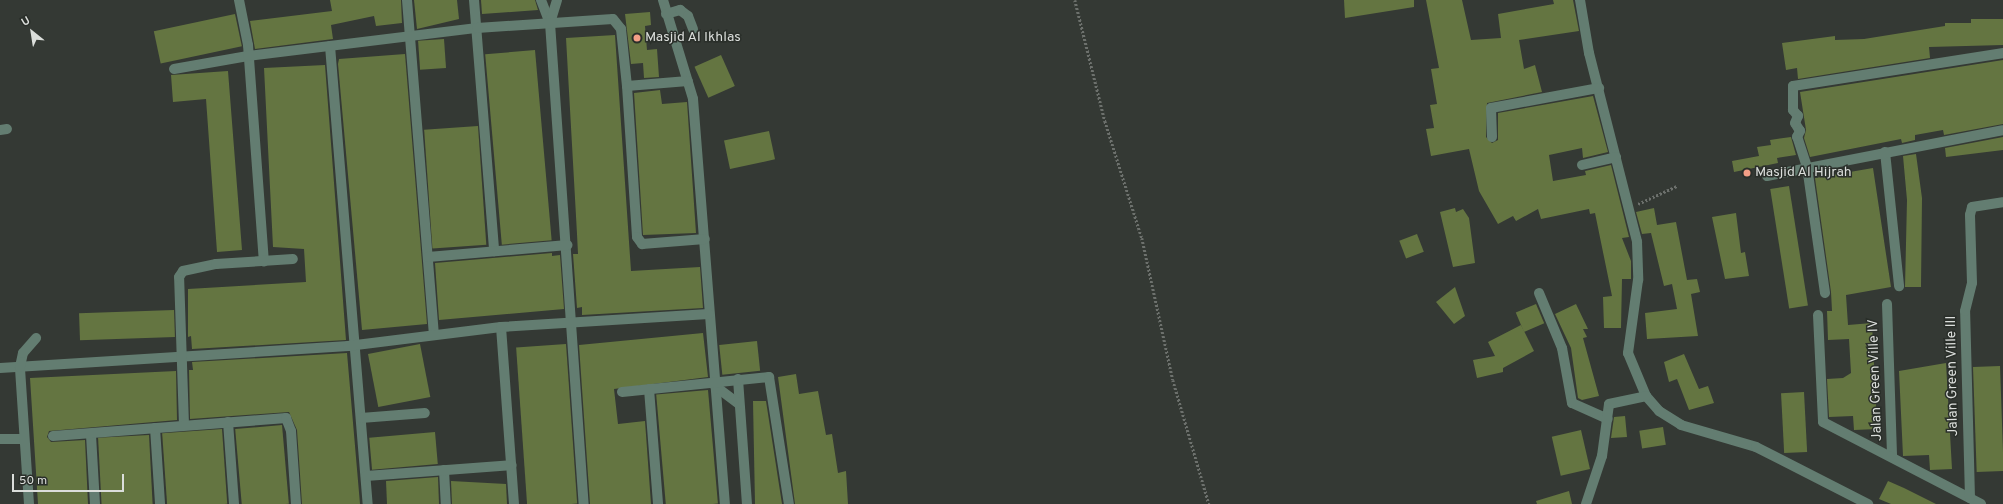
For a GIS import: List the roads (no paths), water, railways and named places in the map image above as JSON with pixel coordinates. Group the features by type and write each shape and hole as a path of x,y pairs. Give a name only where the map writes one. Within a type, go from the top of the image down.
{"street":[{"path":"239,0 248,56 264,261"},
{"path":"407,0 434,335"},
{"path":"474,0 494,251"},
{"path":"541,0 550,23 573,322 584,504"},
{"path":"550,23 557,0"},
{"path":"663,0 693,99 725,504"},
{"path":"1580,0 1599,88 1616,157 1631,207 1638,268 1628,352 1646,396 1659,411 1681,424 1756,447 1868,504"},
{"path":"666,14 680,10 688,16 693,29"},
{"path":"174,69 248,56 477,28 613,19 620,30 627,86 637,237 642,244 705,239"},
{"path":"330,46 368,504"},
{"path":"1825,293 1805,156 1802,144 1797,137 1800,131 1794,123 1798,116 1793,110 1795,102 1794,86 2003,53"},
{"path":"627,86 688,81"},
{"path":"1492,137 1491,108 1599,88"},
{"path":"1767,176 2003,130"},
{"path":"1884,152 1898,286"},
{"path":"1582,165 1616,157"},
{"name":"Jalan Green Ville III","path":"1970,498 1965,311 1972,283 1972,207 2003,202"},
{"path":"428,257 567,245"},
{"path":"184,425 179,277 183,270 292,259"},
{"path":"1539,293 1562,348 1572,403 1608,419"},
{"name":"Jalan Green Ville IV","path":"1888,304 1892,456"},
{"path":"0,368 182,355 356,345 501,327 709,314"},
{"path":"1818,315 1820,415 1822,422 1892,456 1981,504"},
{"path":"501,327 514,504"},
{"path":"29,504 22,439 20,367 23,353 36,338"},
{"path":"622,392 715,384 765,376 772,383 789,504"},
{"path":"738,380 747,504"},
{"path":"715,384 740,404"},
{"path":"649,389 658,504"},
{"path":"1586,504 1602,456 1608,419 1606,408 1613,400 1646,396"},
{"path":"361,418 425,412"},
{"path":"53,436 91,435 281,417 288,420 296,504"},
{"path":"228,422 234,504"},
{"path":"155,428 160,504"},
{"path":"91,435 95,504"},
{"path":"0,439 22,439"},
{"path":"366,476 512,465"},
{"path":"444,470 446,504"}],"place":[{"name":"Masjid Al Ikhlas","path":"637,38"},
{"name":"Masjid Al Hijrah","path":"1747,173"}]}
